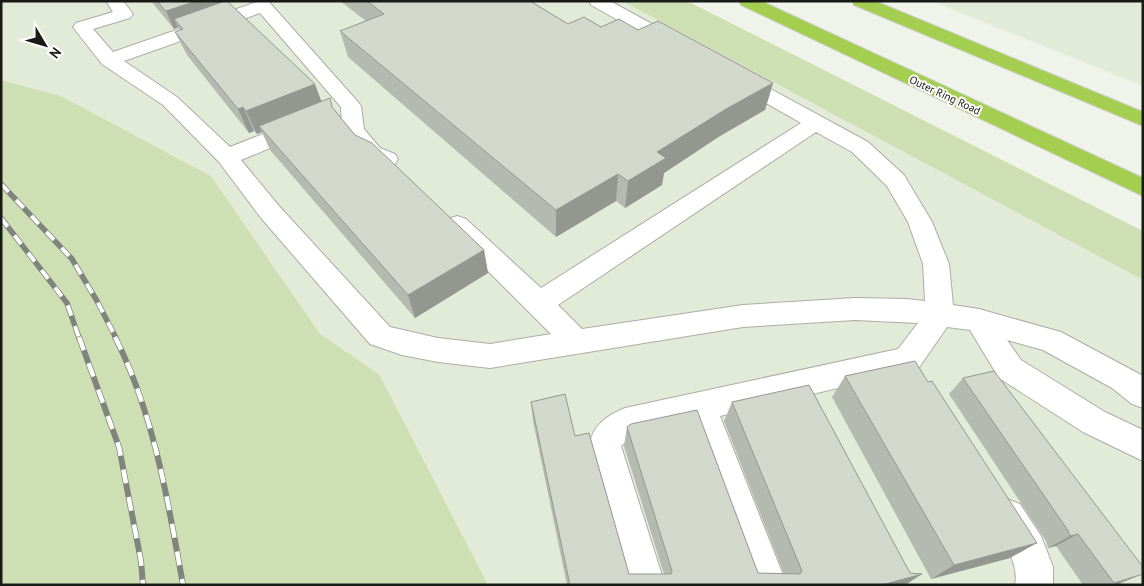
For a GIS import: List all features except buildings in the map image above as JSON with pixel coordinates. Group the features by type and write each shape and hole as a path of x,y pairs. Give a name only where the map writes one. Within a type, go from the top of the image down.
{"highway":[{"name":"Outer Ring Road","path":"747,1 1143,188"},
{"path":"860,1 1143,120"}],"lane":[{"path":"114,1 124,14 82,27 109,60 170,101 227,157 270,212 380,336 402,343 438,350 490,356 743,316 855,309 907,310 979,320 1051,340 1124,379 1143,394"},
{"path":"597,1 694,55"},
{"path":"109,60 260,4 334,113 353,130 372,153 388,160 402,173"},
{"path":"646,585 605,446 606,439 614,430 624,424 701,406 812,396 915,372 940,315 936,264 920,222 896,181 860,147 720,69"},
{"path":"227,157 334,113"},
{"path":"539,303 815,123"},
{"path":"446,214 539,303 576,342"},
{"path":"979,320 1010,368 1094,422 1143,446"},
{"path":"701,406 768,585"},
{"path":"990,490 1031,555 1035,575 1034,585"}],"shaded area":[{"path":"1,1 622,1 1143,280 1143,585 488,585 379,374 320,334 211,176 61,96 1,80"},
{"path":"931,1 1143,1 1143,86"}],"green space":[{"path":"622,1 687,1 1143,231 1143,280"},
{"path":"1,80 61,96 211,176 320,334 379,374 488,585 1,585"}],"railway":[{"path":"1,184 72,259 116,338"},
{"path":"1,218 67,303 79,338"},
{"path":"79,337 119,447 141,561 143,585"},
{"path":"115,337 129,366 150,427 172,522 183,585"}]}
